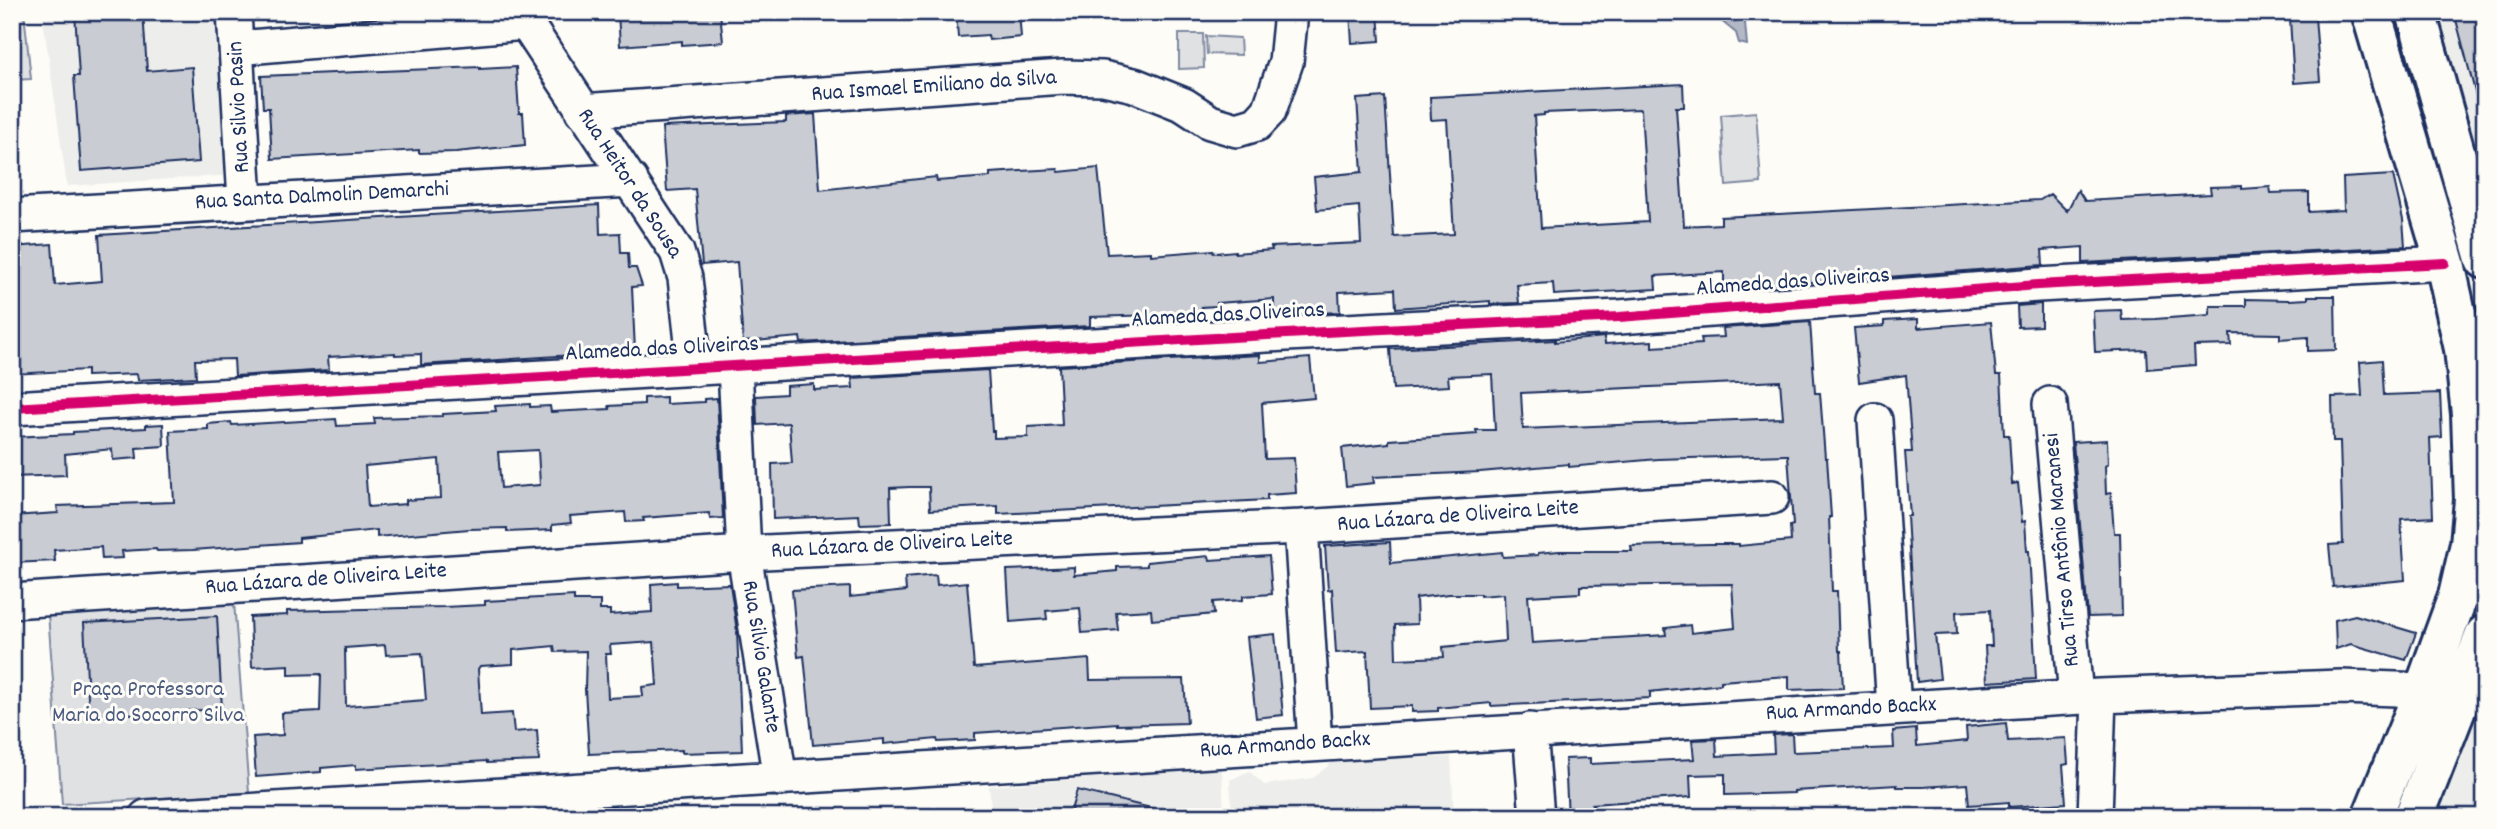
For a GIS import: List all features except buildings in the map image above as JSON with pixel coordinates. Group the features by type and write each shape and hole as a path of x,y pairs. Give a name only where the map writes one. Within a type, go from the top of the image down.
{"main road":[{"path":"2371,12 2445,262 2464,349 2471,414 2474,500 2470,544 2458,596 2424,690 2372,817"},
{"path":"2416,12 2485,259"},
{"path":"2414,817 2485,635"}],"street":[{"name":"Rua Silvio Pasin","path":"234,12 245,201"},
{"name":"Rua Ismael Emiliano da Silva","path":"583,111 1063,77 1104,78 1134,85 1184,105 1210,122 1237,130 1257,124 1269,111 1286,62 1291,12"},
{"path":"237,48 525,18"},
{"name":"Rua Heitor da Sousa","path":"525,18 677,252 685,278 695,369"},
{"name":"Rua Santa Dalmolin Demarchi","path":"12,216 631,180"},
{"name":"Alameda das Oliveiras","path":"12,408 1619,317 2038,285 2445,262"},
{"name":"Rua Silvio Galante","path":"735,366 744,553 780,779"},
{"name":"Rua Tirso Antônio Maranesi","path":"2050,404 2087,696 2095,817"},
{"path":"1875,420 1895,708"},
{"name":"Rua Lázara de Oliveira Leite","path":"12,601 744,553 1301,527 1772,497"},
{"path":"1301,527 1315,744"},
{"name":"Rua Armando Backx","path":"146,817 2087,696 2341,687 2424,690"},
{"path":"1530,730 1537,817"}],"shaded area":[{"path":"42,12 221,12 232,175 67,186"},
{"path":"1719,12 1744,12 1747,45 1739,43 1736,33 1720,20"},
{"path":"2423,12 2485,12 2485,221"},
{"path":"2485,696 2485,817 2432,817 2442,797"},
{"path":"1451,757 1454,817 1232,817 1230,780 1249,771 1264,785 1313,778 1335,760"},
{"path":"1222,768 1224,817 992,817 989,786"}],"green space":[{"path":"12,12 24,12 31,79 12,80"},
{"path":"1179,34 1203,34 1204,68 1179,69"},
{"path":"1206,36 1240,38 1241,55 1207,54"},
{"path":"1756,112 1761,183 1726,186 1721,115"},
{"name":"Praça Professora Maria do Socorro Silva","path":"234,602 249,793 62,804 48,613"}],"cycle path":[{"path":"12,408 1619,317 2038,285 2445,263"}]}
